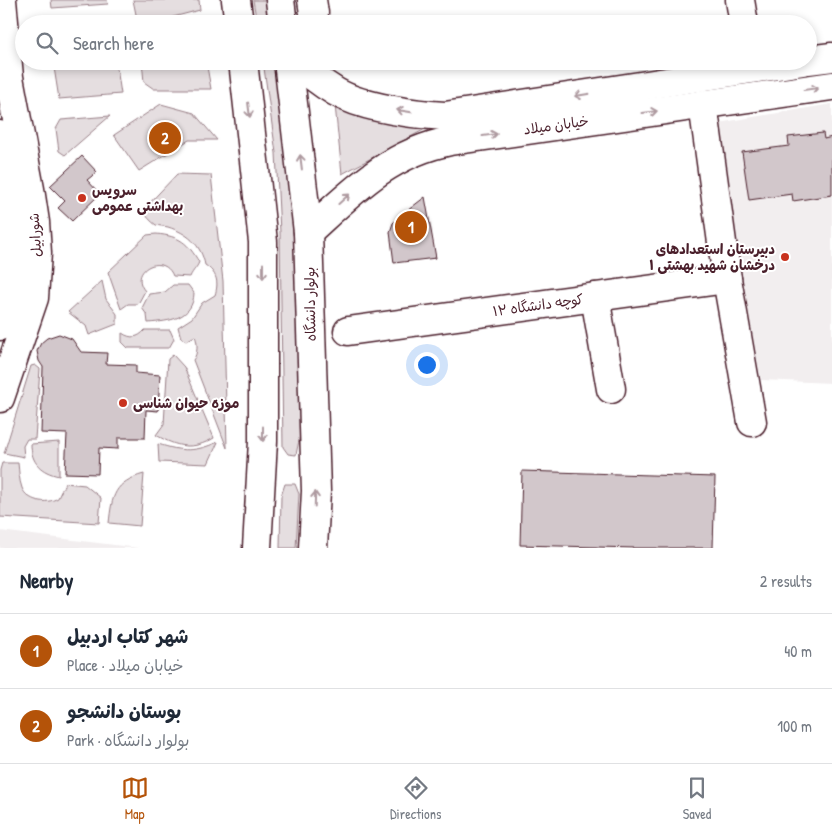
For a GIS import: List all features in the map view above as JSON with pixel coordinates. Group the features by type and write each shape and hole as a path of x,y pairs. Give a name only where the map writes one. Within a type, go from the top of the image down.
{"street":[{"name":"شورابیل","path":"0,398 34,298 37,253 34,214 4,75 2,0"},
{"path":"236,0 238,15"},
{"path":"280,0 282,15"},
{"path":"740,0 742,15"},
{"path":"817,59 832,57"},
{"path":"244,70 263,242 263,440 257,548"},
{"name":"بولوار دانشگاه","path":"289,70 308,232 315,482 313,548"},
{"name":"خیابان میلاد","path":"306,70 338,93 374,106 419,114 446,128 703,104 832,86"},
{"name":"خیابان میلاد","path":"308,232 368,178 417,150 446,128 726,70"},
{"path":"703,104 728,279 752,422"},
{"path":"0,135 9,210 12,293 0,326"},
{"name":"کوچه دانشگاه ۱۲","path":"348,331 728,279"},
{"path":"595,297 612,389"}],"shaded area":[{"path":"51,0 107,0 108,4 52,8"},
{"path":"133,0 199,0 200,10 181,15 136,15"},
{"path":"253,0 268,0 270,15 256,15"},
{"path":"54,70 117,70 121,94 59,99"},
{"path":"143,70 208,70 211,89 154,89 144,82"},
{"path":"264,70 278,70 291,160 298,278 300,435 296,455 288,454 283,447 280,232 276,153"},
{"path":"161,104 194,113 217,140 189,140 139,171 114,135"},
{"name":"دبیرستان استعدادهای درخشان شهید بهشتی ۱","path":"832,104 832,383 761,380 715,133 724,122"},
{"path":"335,105 427,128 342,174"},
{"path":"110,116 65,155 59,151 56,129 61,120"},
{"path":"177,174 211,175 223,281 227,448 193,360 197,348 195,336 186,341 181,338 178,327 192,318 202,303 215,295 216,278 205,265 197,245 192,240 175,229 156,225 142,211"},
{"path":"156,234 177,239 187,245 199,262 190,277 173,276 162,265 149,267 141,276 141,283 145,291 138,304 128,304 121,309 108,272 147,235"},
{"path":"102,281 106,299 117,314 117,324 89,335 86,326 68,312"},
{"path":"173,285 188,285 194,293 193,302 185,313 179,317 148,323 147,315 142,308 149,294 165,292"},
{"path":"145,330 170,330 174,339 169,348 128,348 122,342 122,333 134,337 140,335"},
{"path":"173,355 184,367 214,438 199,445 178,445 156,435 164,424 168,359"},
{"path":"35,365 40,369 35,439 27,439 23,446 24,457 4,453 31,366"},
{"path":"59,442 59,476 47,472 38,466 31,451 31,444"},
{"path":"218,442 208,464 159,462 158,444 189,450 202,448"},
{"path":"2,463 18,463 24,492 37,501 48,501 58,498 65,483 85,485 101,498 99,523 0,517 0,470"},
{"path":"144,474 140,526 109,523 116,491 126,481"},
{"path":"285,484 295,484 299,494 296,548 280,548 281,496"},
{"path":"0,531 139,548 0,548"}],"building":[{"path":"823,133 824,139 832,137 832,195 793,201 792,194 749,200 742,152 789,146 788,137"},
{"path":"82,156 97,172 87,180 100,194 72,221 58,208 65,201 50,186"},
{"path":"425,197 436,258 394,263 390,232 393,223"},
{"path":"59,334 72,339 81,352 107,353 106,364 136,365 136,373 160,375 158,411 146,410 145,438 118,438 118,449 99,448 98,474 65,473 67,434 41,433 43,367 39,361 37,351 41,343 47,338"},
{"path":"522,471 715,477 713,548 520,545"}],"place":[{"name":"بوستان دانشجو","path":"165,138"},
{"name":"سرویس بهداشتی عمومی","path":"82,198"},
{"name":"شهر کتاب اردبیل","path":"411,227"},
{"name":"دبیرستان استعدادهای درخشان شهید بهشتی ۱","path":"785,257"},
{"name":"موزه حیوان شناسی","path":"123,403"}]}
